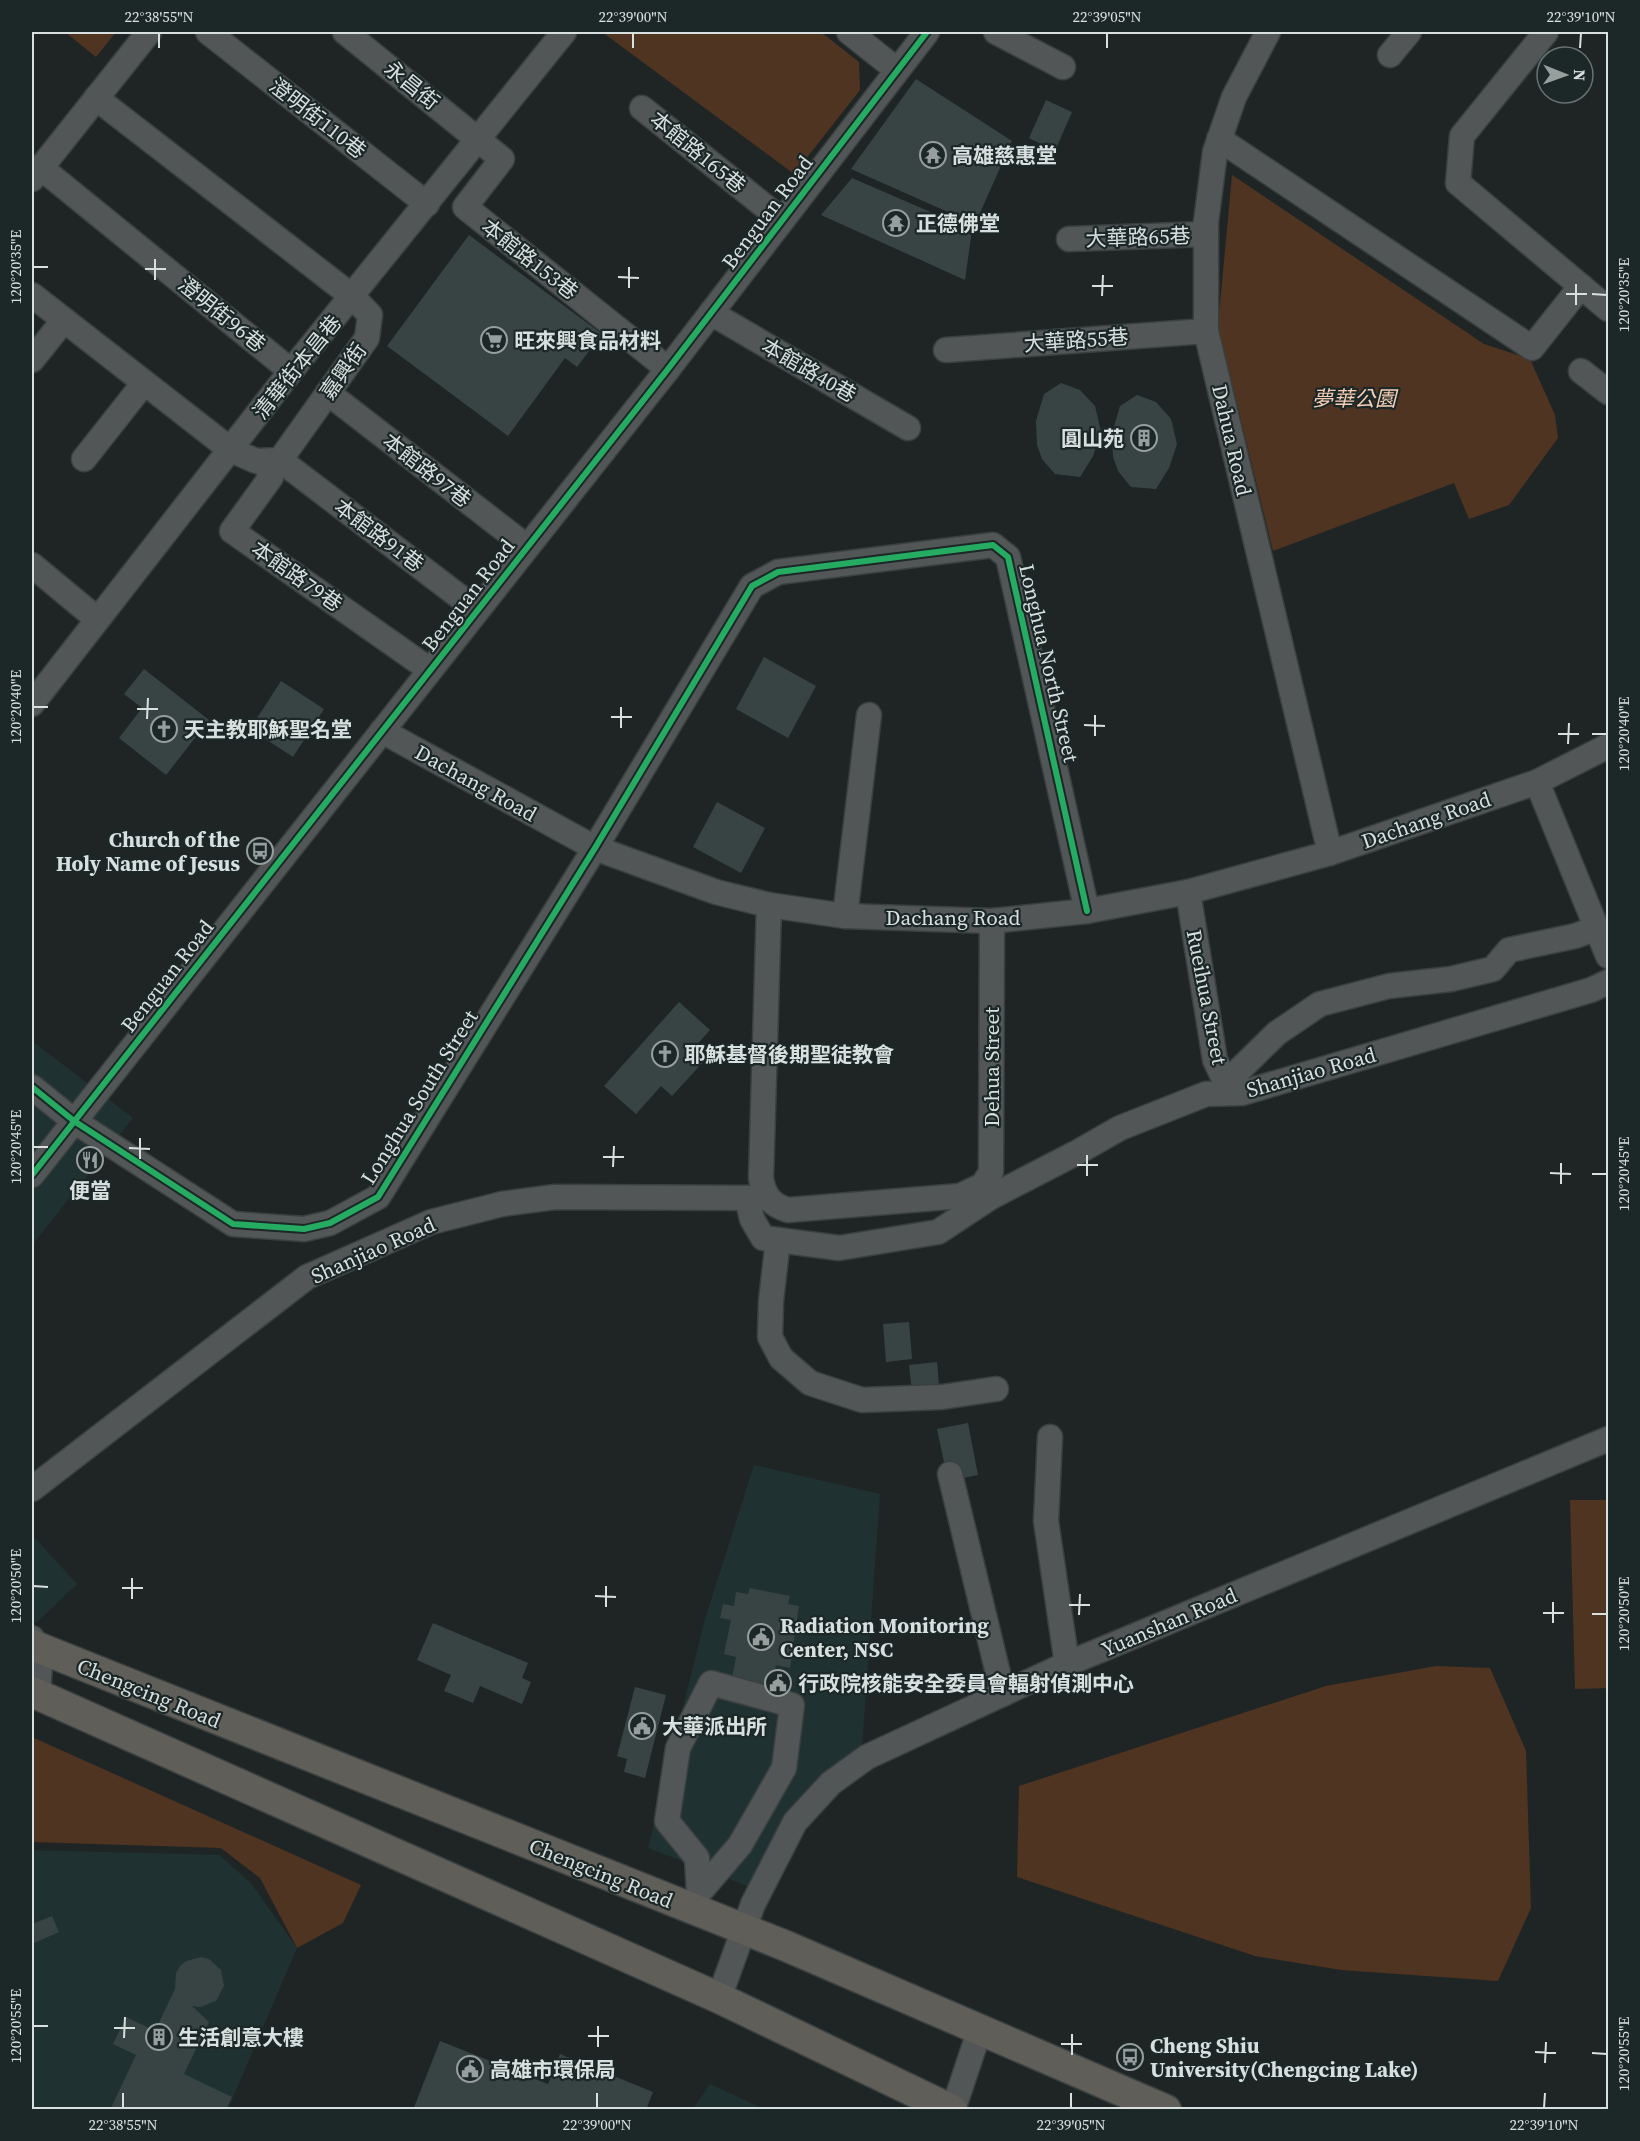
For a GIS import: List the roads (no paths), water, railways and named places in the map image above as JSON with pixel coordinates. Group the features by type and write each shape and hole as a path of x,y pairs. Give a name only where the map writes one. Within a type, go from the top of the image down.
{"main road":[{"name":"Chengcing Road","path":"35,1644 693,1900 744,1929 1166,2109"},
{"name":"Chengcing Road","path":"35,1693 719,1998 952,2109"}],"street":[{"path":"36,173 149,32"},
{"name":"澄明街110巷","path":"208,32 427,204"},
{"name":"永昌街","path":"345,32 479,139"},
{"name":"清華街本昌巷","path":"32,704 291,371 353,297 564,32"},
{"path":"849,32 897,70"},
{"name":"Benguan Road","path":"32,1175 668,369 927,32"},
{"path":"996,32 1063,67"},
{"name":"Dahua Road","path":"1268,32 1234,97 1215,152 1206,234 1206,331 1330,853"},
{"path":"1390,55 1409,32"},
{"path":"1546,32 1462,136 1458,183 1608,309"},
{"name":"嘉興街","path":"96,98 353,297 370,315 367,338 328,393 272,460"},
{"name":"本館路165巷","path":"642,108 782,220"},
{"name":"本館路153巷","path":"479,139 502,159 465,207 668,369"},
{"path":"1219,140 1532,348 1581,286"},
{"name":"澄明街96巷","path":"36,173 291,371"},
{"name":"大華路65巷","path":"1069,239 1206,234"},
{"path":"32,295 231,450 256,461 272,460"},
{"name":"本館路40巷","path":"711,313 908,428"},
{"path":"32,360 64,320"},
{"name":"大華路55巷","path":"946,350 1206,331"},
{"path":"1581,371 1608,392"},
{"path":"84,459 144,383"},
{"name":"本館路97巷","path":"328,393 526,547"},
{"name":"本館路91巷","path":"272,460 477,610"},
{"name":"本館路79巷","path":"272,460 271,477 232,531 430,670"},
{"name":"Longhua North Street","path":"595,848 752,586 778,572 993,545 1008,557 1088,911"},
{"path":"32,566 98,619"},
{"path":"845,916 869,715"},
{"name":"Dachang Road","path":"382,731 595,848 716,892 769,905 845,916 992,921 1088,911 1188,892 1330,853 1537,782 1608,746"},
{"path":"1537,782 1608,956"},
{"name":"Longhua South Street","path":"32,1087 74,1121 232,1224 304,1229 330,1223 378,1197 595,848"},
{"name":"Rueihua Street","path":"1188,892 1215,1060 1234,1088"},
{"path":"757,1198 761,1178 769,905"},
{"name":"Dehua Street","path":"960,1196 983,1185 991,1172 992,921"},
{"path":"1234,1088 1277,1033 1320,1004 1389,986 1451,979 1493,969 1509,950 1575,936 1597,928"},
{"name":"Shanjiao Road","path":"757,1198 752,1219 764,1238 839,1248 938,1232 991,1197 1120,1128 1206,1094 1591,990 1608,982"},
{"name":"Shanjiao Road","path":"32,1489 307,1277 432,1222 502,1204 555,1197 757,1198 788,1210 960,1196 991,1197"},
{"path":"778,1240 771,1301 770,1337 781,1358 810,1383 862,1400 942,1397 996,1389"},
{"path":"1050,1437 1046,1521 1068,1664"},
{"name":"Yuanshan Road","path":"719,1998 753,1904 795,1822 831,1783 867,1757 1068,1664 1608,1439"},
{"path":"950,1474 1003,1694"},
{"path":"35,1644 35,1693"},
{"path":"711,1683 792,1705 784,1768 740,1845 693,1900 697,1858 667,1821 678,1748 711,1683"},
{"path":"952,2109 980,2029"}],"place":[{"name":"高雄慈惠堂","path":"933,155"},
{"name":"正德佛堂","path":"896,223"},
{"name":"旺來興食品材料","path":"494,340"},
{"name":"圓山苑","path":"1144,438"},
{"name":"天主教耶穌聖名堂","path":"164,729"},
{"name":"Church of the Holy Name of Jesus","path":"260,851"},
{"name":"耶穌基督後期聖徒教會","path":"665,1054"},
{"name":"便當","path":"90,1160"},
{"name":"Radiation Monitoring Center, NSC","path":"761,1637"},
{"name":"行政院核能安全委員會輻射偵測中心","path":"778,1683"},
{"name":"大華派出所","path":"642,1726"},
{"name":"生活創意大樓","path":"159,2037"},
{"name":"Cheng Shiu University(Chengcing Lake)","path":"1130,2057"},
{"name":"高雄市環保局","path":"470,2069"}],"park label":[{"name":"夢華公園","path":"1354,398"}]}
